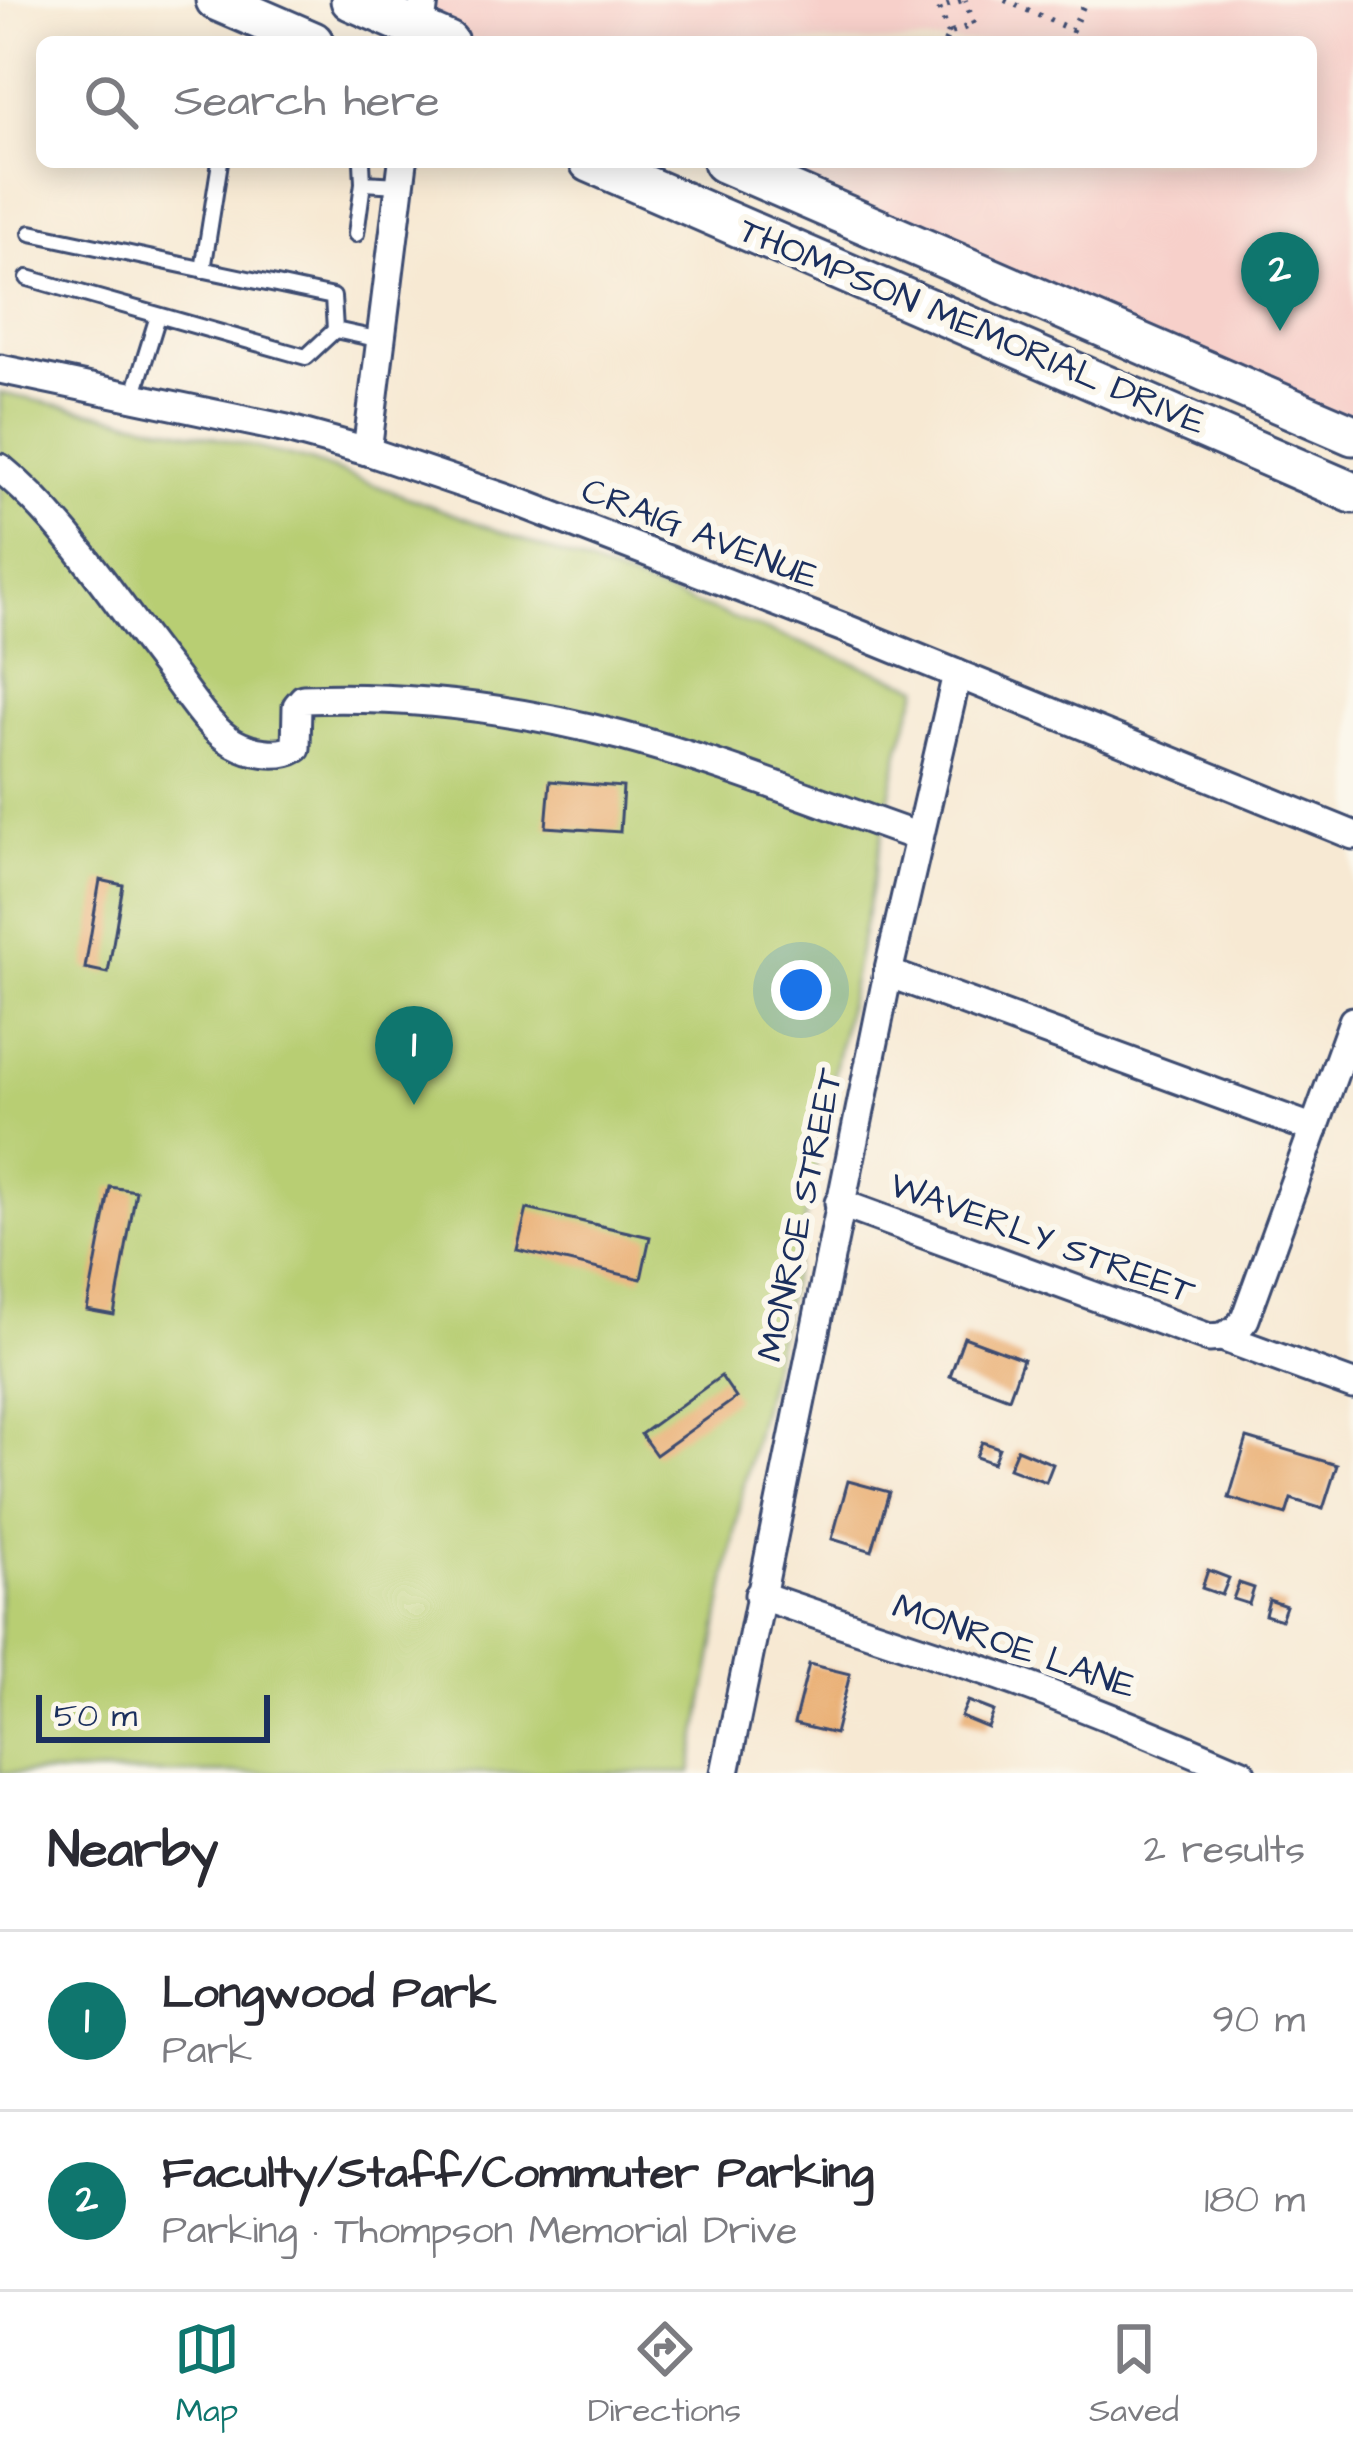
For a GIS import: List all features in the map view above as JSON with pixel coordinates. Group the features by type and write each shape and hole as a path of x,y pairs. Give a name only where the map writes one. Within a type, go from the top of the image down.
{"main road":[{"path":"351,0 428,28"},
{"path":"235,14 296,36"},
{"name":"THOMPSON MEMORIAL DRIVE","path":"604,168 1353,493"},
{"name":"THOMPSON MEMORIAL DRIVE","path":"737,168 1353,435"}],"street":[{"path":"367,451 402,174"},
{"name":"CRAIG AVENUE","path":"0,369 286,429 523,504 1353,835"},
{"path":"0,468 66,531 214,728 234,743 258,752 287,753 296,748 297,706 303,699 428,703 530,716 624,737 919,837"},
{"name":"MONROE STREET","path":"724,1773 839,1203 957,674"},
{"path":"888,973 1314,1129"},
{"path":"1222,1337 1245,1319 1314,1129 1344,1076 1353,1022"},
{"name":"WAVERLY STREET","path":"839,1203 1209,1338 1222,1337 1353,1385"},
{"name":"MONROE LANE","path":"759,1595 969,1665 1242,1773"}],"lane":[{"path":"203,270 219,168"},
{"path":"356,234 362,168"},
{"path":"363,183 402,174"},
{"path":"28,278 306,357 334,330 333,297 31,233"},
{"path":"133,397 158,316"},
{"path":"334,330 380,340"}],"path":[{"path":"946,36 939,8 963,0 974,24 951,36"},
{"path":"1005,0 1072,30 1085,0"}],"shaded area":[{"path":"424,0 1353,0 1353,435 775,185 782,168 1317,168 1317,36 445,36"}],"green space":[{"path":"0,393 310,461 919,687 900,747 801,1239 743,1488 691,1773 0,1773"}],"building":[{"path":"550,781 623,787 620,832 546,827"},
{"path":"100,880 123,885 108,973 85,968"},
{"path":"110,1187 136,1191 114,1315 87,1310"},
{"path":"527,1209 650,1237 641,1279 517,1250"},
{"path":"964,1337 1023,1359 1009,1398 950,1376"},
{"path":"721,1376 736,1398 656,1455 641,1434"},
{"path":"1247,1438 1337,1465 1323,1509 1291,1499 1286,1515 1229,1498"},
{"path":"982,1442 999,1448 993,1463 976,1457"},
{"path":"1017,1449 1053,1464 1046,1482 1009,1468"},
{"path":"848,1481 889,1492 872,1551 832,1539"},
{"path":"1208,1570 1229,1578 1222,1595 1202,1588"},
{"path":"1239,1583 1254,1588 1249,1604 1233,1599"},
{"path":"1269,1600 1286,1606 1281,1620 1265,1615"},
{"path":"809,1664 850,1674 835,1734 794,1724"},
{"path":"968,1701 994,1711 988,1728 961,1717"}],"place":[{"name":"Faculty/Staff/Commuter Parking","path":"1280,331"},
{"name":"Longwood Park","path":"414,1105"}]}
